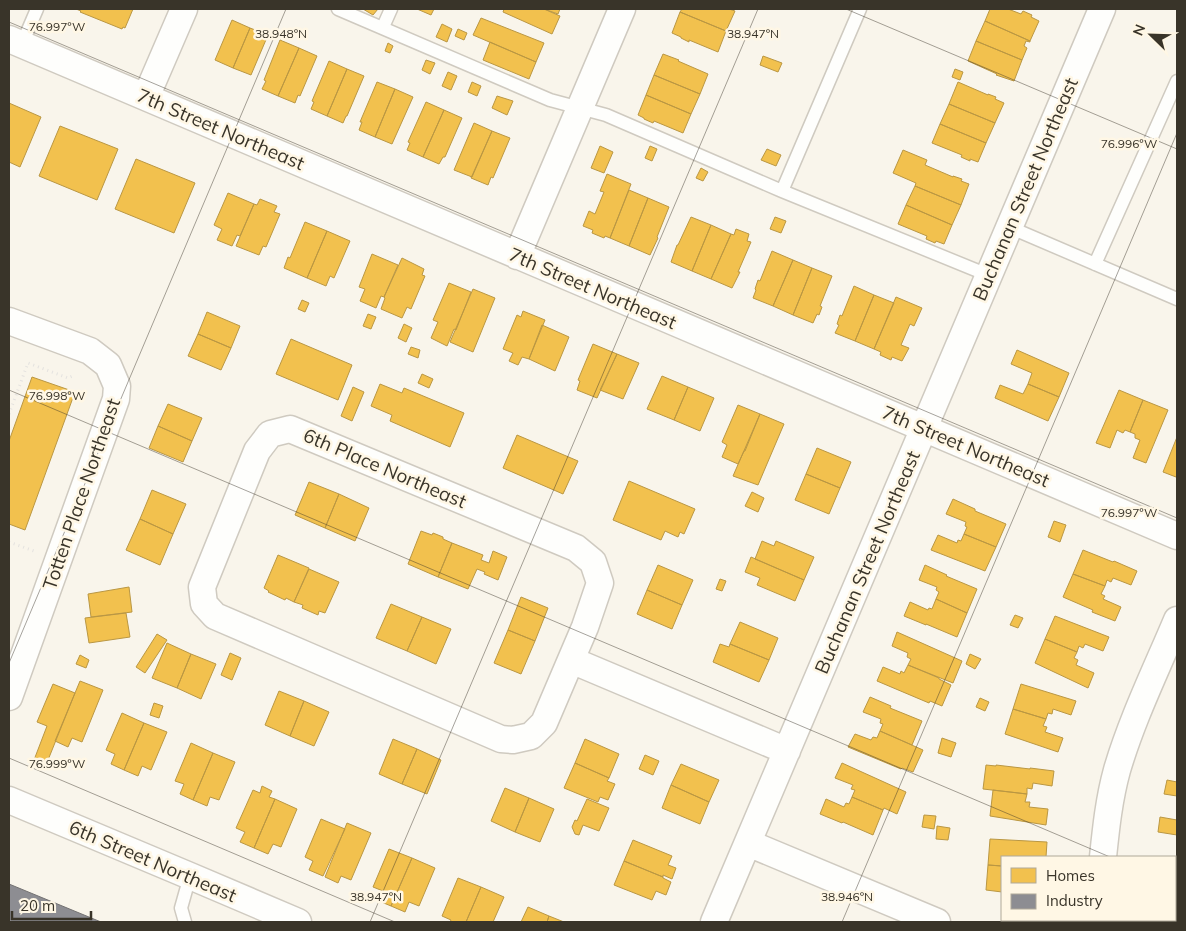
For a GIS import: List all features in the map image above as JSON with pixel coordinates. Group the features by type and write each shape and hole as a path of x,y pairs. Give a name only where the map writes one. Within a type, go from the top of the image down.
{"street":[{"path":"146,97 184,9"},
{"path":"517,256 622,9"},
{"name":"Buchanan Street Northeast","path":"714,922 1102,9"},
{"name":"7th Street Northeast","path":"16,42 1177,536"},
{"name":"Totten Place Northeast","path":"9,321 90,351 108,365 117,386 116,399 9,697"},
{"name":"6th Place Northeast","path":"290,429 576,548 593,562 600,583 571,660 544,723 531,736 513,740 501,739 215,616 204,604 202,588 258,450 270,434 290,429"},
{"path":"1104,856 1110,798 1117,770 1129,734 1177,620"},
{"path":"571,660 787,752"},
{"name":"6th Street Northeast","path":"9,800 298,922"},
{"path":"748,843 937,922"}],"lane":[{"path":"16,42 38,9"},
{"path":"338,9 550,100 606,115 988,275"},
{"path":"383,27 391,9"},
{"path":"782,190 860,9"},
{"path":"1095,264 1177,81"},
{"path":"1009,227 1177,299"},
{"path":"185,922 181,908 190,876"}],"path":[{"path":"9,414 28,363 68,378 78,373"}],"building: Homes":[{"path":"76,9 133,9 125,28 123,27 122,29"},
{"path":"363,9 378,9 373,15"},
{"path":"417,9 434,9 431,15"},
{"path":"504,9 544,9 560,16 552,34 503,12"},
{"path":"544,9 560,9 558,14"},
{"path":"682,9 729,9 735,11 726,31 680,12"},
{"path":"990,9 1008,9 1021,14 1023,11 1032,15 1031,17 1039,21 1030,41 985,21"},
{"path":"680,12 726,31 718,52 689,40 689,42 672,33"},
{"path":"481,18 544,43 536,62 473,35"},
{"path":"232,20 250,28 233,68 215,60"},
{"path":"985,21 1030,41 1026,41 1024,46 1027,48 1022,60 976,41"},
{"path":"442,24 452,29 447,42 436,37"},
{"path":"250,28 268,35 251,75 233,68"},
{"path":"458,29 467,33 464,40 455,36"},
{"path":"280,40 299,48 278,96 262,89"},
{"path":"976,41 1022,60 1014,81 996,75 968,61"},
{"path":"490,42 536,62 529,79 483,60"},
{"path":"388,43 393,46 390,53 385,51"},
{"path":"299,48 317,56 300,96 298,95 295,103 278,96"},
{"path":"663,54 708,74 700,94 654,75"},
{"path":"763,56 782,63 778,72 760,65"},
{"path":"426,60 435,63 430,74 422,70"},
{"path":"329,61 347,69 327,116 311,109 314,102 312,101"},
{"path":"347,69 364,76 343,123 327,116"},
{"path":"955,69 963,72 960,80 952,77"},
{"path":"448,72 457,76 451,90 442,86"},
{"path":"654,75 700,94 691,114 646,95"},
{"path":"377,82 395,89 375,137 359,130 362,122 360,122"},
{"path":"472,82 481,86 477,96 468,92"},
{"path":"958,82 996,97 995,99 1004,103 995,123 949,104"},
{"path":"395,89 413,97 392,144 375,137"},
{"path":"646,95 691,114 683,133 654,121 653,123 638,115"},
{"path":"497,96 513,101 507,115 492,108"},
{"path":"426,102 444,110 423,157 407,150 410,143 408,142"},
{"path":"9,103 41,117 20,167 9,162"},
{"path":"949,104 995,123 986,143 940,124"},
{"path":"444,110 462,118 445,157 443,157 439,164 423,157"},
{"path":"474,123 492,131 472,177 454,170"},
{"path":"940,124 986,143 978,162 970,159 970,161 961,157 962,155 932,143"},
{"path":"60,126 118,149 97,200 39,176"},
{"path":"492,131 510,138 493,178 491,177 488,185 471,178"},
{"path":"600,146 613,152 604,173 591,168"},
{"path":"650,146 657,149 652,161 645,158"},
{"path":"767,149 781,155 776,166 761,160"},
{"path":"903,150 927,160 925,165 962,179 961,181 969,184 961,205 915,186 916,183 893,173"},
{"path":"136,159 195,183 174,233 115,209"},
{"path":"701,168 708,172 703,181 696,178"},
{"path":"607,174 631,184 610,238 605,236 604,238 592,233 593,230 583,226 589,211 595,214 604,192 600,191"},
{"path":"915,186 961,205 952,225 906,205"},
{"path":"629,190 648,198 629,246 610,238"},
{"path":"228,193 254,204 240,236 237,235 232,246 217,240 222,229 214,225"},
{"path":"648,198 669,207 650,255 629,246"},
{"path":"260,199 277,206 274,212 280,214 266,247 263,246 259,255 236,246 254,204 257,205"},
{"path":"906,205 952,225 944,244 936,241 935,243 926,239 927,236 898,224"},
{"path":"691,217 711,225 692,271 671,262"},
{"path":"775,217 786,221 781,233 770,229"},
{"path":"305,222 327,231 307,278 284,268"},
{"path":"711,225 731,234 711,279 692,271"},
{"path":"736,229 749,234 747,241 751,242 732,288 711,279 731,234 734,235"},
{"path":"327,231 350,241 334,278 330,276 326,286 307,278"},
{"path":"772,251 793,260 773,306 753,298 758,280 760,281"},
{"path":"372,254 398,265 384,297 381,296 376,308 360,301 365,289 359,287"},
{"path":"402,258 424,269 422,275 425,276 411,309 407,307 402,318 381,309 384,297"},
{"path":"793,260 812,268 793,315 773,306"},
{"path":"812,268 832,276 820,306 822,307 819,315 817,314 813,323 793,315"},
{"path":"449,283 471,292 456,330 454,329 447,346 431,338 438,322 433,320"},
{"path":"854,286 874,295 855,341 835,333 839,325 837,324 840,315 842,316"},
{"path":"473,289 495,298 473,352 450,342"},
{"path":"874,295 894,303 874,349 855,341"},
{"path":"896,297 922,308 914,326 910,324 901,345 909,348 902,361 892,357 891,360 880,355 881,352 874,349"},
{"path":"302,300 309,303 305,312 298,309"},
{"path":"523,311 545,320 529,359 522,357 518,365 509,361 513,353 503,349 517,315 521,317"},
{"path":"207,312 240,326 231,348 198,334"},
{"path":"368,314 376,317 371,329 363,326"},
{"path":"404,324 412,328 406,342 398,338"},
{"path":"542,325 569,337 555,371 529,359"},
{"path":"198,334 231,348 221,370 188,356"},
{"path":"291,339 352,365 338,400 276,374"},
{"path":"593,344 617,354 597,398 577,390 580,381 578,380"},
{"path":"411,347 420,350 418,358 408,354"},
{"path":"1017,350 1069,373 1059,397 1028,384 1032,373 1011,364"},
{"path":"617,354 639,363 623,399 600,390"},
{"path":"422,374 433,379 429,388 418,383"},
{"path":"662,376 688,387 674,420 647,409"},
{"path":"32,377 75,392 25,530 9,524 9,441"},
{"path":"380,384 402,393 404,388 464,413 450,447 390,421 392,415 371,406"},
{"path":"1028,384 1059,397 1048,421 995,398 1000,385 1023,394"},
{"path":"353,387 364,392 352,421 341,416"},
{"path":"688,387 714,398 700,431 674,420"},
{"path":"1119,390 1143,400 1130,432 1125,430 1123,433 1117,430 1110,448 1096,443"},
{"path":"1143,400 1168,410 1146,463 1133,458 1140,440 1135,438 1135,434 1130,432"},
{"path":"168,404 202,418 192,441 158,426"},
{"path":"738,405 760,414 738,464 722,457 727,445 722,442"},
{"path":"760,414 784,424 758,485 733,476"},
{"path":"158,426 192,441 183,462 149,448"},
{"path":"517,435 578,461 563,494 503,468"},
{"path":"1177,437 1177,475 1176,477 1163,472"},
{"path":"817,448 851,462 840,488 806,474"},
{"path":"806,474 840,488 829,514 795,500"},
{"path":"629,481 695,509 684,534 680,532 678,537 665,531 661,540 613,520"},
{"path":"309,482 339,494 325,528 295,515"},
{"path":"152,490 186,504 173,534 140,519"},
{"path":"752,492 764,498 758,512 745,506"},
{"path":"339,494 369,508 355,541 325,528"},
{"path":"953,499 1006,524 996,547 964,534 967,527 965,526 966,522 946,514"},
{"path":"140,519 173,534 160,565 126,550"},
{"path":"1054,521 1066,525 1060,542 1048,537"},
{"path":"421,531 432,535 433,533 452,543 438,577 408,564"},
{"path":"964,534 996,547 985,571 931,550 938,535 957,543 958,540 961,541"},
{"path":"762,541 774,546 776,541 814,557 804,580 755,559"},
{"path":"452,543 483,555 481,560 489,563 493,551 507,557 498,580 477,569 468,589 438,577"},
{"path":"1083,550 1137,571 1131,585 1113,578 1111,582 1107,580 1105,586 1073,574"},
{"path":"278,555 309,568 294,602 286,598 285,600 264,588"},
{"path":"751,557 804,580 795,601 757,585 760,578 745,572"},
{"path":"658,565 693,580 682,605 647,590"},
{"path":"925,565 977,589 967,613 936,599 939,592 936,590 937,587 919,580"},
{"path":"309,569 339,582 325,613 319,611 318,615 302,608 303,605 294,602"},
{"path":"1073,574 1105,586 1101,594 1105,596 1103,599 1121,607 1115,621 1063,597"},
{"path":"720,579 726,581 722,591 716,589"},
{"path":"129,587 132,612 91,617 88,594"},
{"path":"647,590 682,605 672,629 637,614"},
{"path":"521,597 548,608 535,641 508,630"},
{"path":"936,599 967,613 957,637 904,616 910,602 928,610 929,608 932,609"},
{"path":"391,604 422,617 407,651 376,638"},
{"path":"126,613 130,637 89,643 85,618"},
{"path":"1015,615 1023,618 1018,628 1010,625"},
{"path":"1055,616 1109,637 1103,651 1085,644 1083,648 1079,646 1077,652 1045,639"},
{"path":"422,617 451,629 436,664 407,651"},
{"path":"740,622 778,638 769,660 730,644"},
{"path":"508,630 535,641 521,674 494,663"},
{"path":"897,632 962,661 953,683 908,665 911,659 907,657 908,653 892,646"},
{"path":"157,634 167,640 145,673 136,667"},
{"path":"1045,639 1077,652 1074,658 1078,660 1076,665 1094,673 1088,688 1035,663"},
{"path":"167,643 191,654 177,688 152,678"},
{"path":"720,644 729,647 730,644 769,660 759,682 713,662"},
{"path":"230,653 241,658 232,680 221,675"},
{"path":"191,654 216,664 201,699 177,688"},
{"path":"970,654 981,659 975,669 966,664"},
{"path":"80,655 89,660 86,668 76,664"},
{"path":"908,665 951,685 942,706 930,701 929,703 877,681 883,667 900,674 901,671 904,673"},
{"path":"80,681 103,690 82,742 72,738 68,747 55,741"},
{"path":"53,684 75,693 46,765 34,760 47,726 37,722"},
{"path":"1021,684 1076,701 1071,715 1053,709 1052,714 1048,713 1046,719 1013,709"},
{"path":"279,691 304,701 290,736 265,725"},
{"path":"870,697 891,706 890,708 922,721 912,745 880,731 883,724 880,723 881,719 863,712"},
{"path":"980,698 989,702 985,711 976,707"},
{"path":"304,701 329,712 314,746 290,736"},
{"path":"154,703 163,706 159,718 150,715"},
{"path":"1013,709 1046,719 1043,726 1047,727 1045,732 1063,738 1058,752 1005,734"},
{"path":"122,713 144,723 124,770 111,764 115,754 106,750"},
{"path":"144,723 167,732 151,770 142,766 138,776 124,770"},
{"path":"880,731 923,750 913,772 901,769 848,747 855,734 871,740 873,737 877,738"},
{"path":"942,738 956,743 951,757 938,753"},
{"path":"393,739 417,749 402,784 379,774"},
{"path":"585,739 619,754 609,778 575,763"},
{"path":"191,743 213,753 193,800 180,794 184,784 175,781"},
{"path":"417,749 441,760 427,794 402,784"},
{"path":"213,753 235,762 219,800 210,797 207,806 193,800"},
{"path":"645,755 659,761 653,775 639,769"},
{"path":"575,763 609,778 607,781 615,784 608,800 600,797 598,802 564,788"},
{"path":"842,763 906,792 897,814 852,797 855,790 851,789 853,785 835,778"},
{"path":"681,764 719,780 709,802 671,785"},
{"path":"986,765 1054,771 1052,786 1033,783 1032,789 1027,788 1027,794 983,789"},
{"path":"1167,780 1177,782 1177,796 1164,794"},
{"path":"671,785 709,802 700,824 662,808"},
{"path":"262,786 272,791 269,797 275,799 254,848 240,842 245,832 236,828 253,790 260,793"},
{"path":"505,788 529,798 515,832 491,821"},
{"path":"993,790 1027,794 1025,802 1030,802 1029,807 1048,809 1046,825 990,816"},
{"path":"852,797 883,810 873,835 820,814 826,799 844,807 846,803 849,804"},
{"path":"529,798 554,809 540,842 515,832"},
{"path":"275,799 297,809 281,847 273,844 268,854 254,848"},
{"path":"587,799 609,808 599,831 583,825 579,835 575,834 572,827 575,820 577,821"},
{"path":"924,815 936,816 934,829 922,827"},
{"path":"1160,817 1177,820 1177,835 1158,832"},
{"path":"321,819 345,829 323,876 309,870 313,861 305,857"},
{"path":"347,823 371,833 351,880 341,876 338,883 325,877"},
{"path":"937,826 950,828 948,840 936,839"},
{"path":"990,839 1047,842 1046,856 1001,856 1001,866 988,865"},
{"path":"633,840 672,856 668,865 676,868 672,879 624,861"},
{"path":"389,849 412,858 391,906 379,901 383,891 373,887"},
{"path":"412,858 435,868 419,906 409,902 405,912 391,906"},
{"path":"624,861 671,882 666,895 656,891 652,900 614,885"},
{"path":"988,865 1001,866 1001,892 986,890"},
{"path":"1176,869 1177,869 1176,896"},
{"path":"458,878 481,887 466,922 450,922 451,920 442,916"},
{"path":"481,887 504,897 493,922 466,922"},
{"path":"1177,896 1177,922 1150,921 1176,921"},
{"path":"528,907 549,916 547,922 521,922"},
{"path":"549,916 564,922 547,922"}],"building: Industry":[{"path":"9,884 101,922 9,922"}]}
